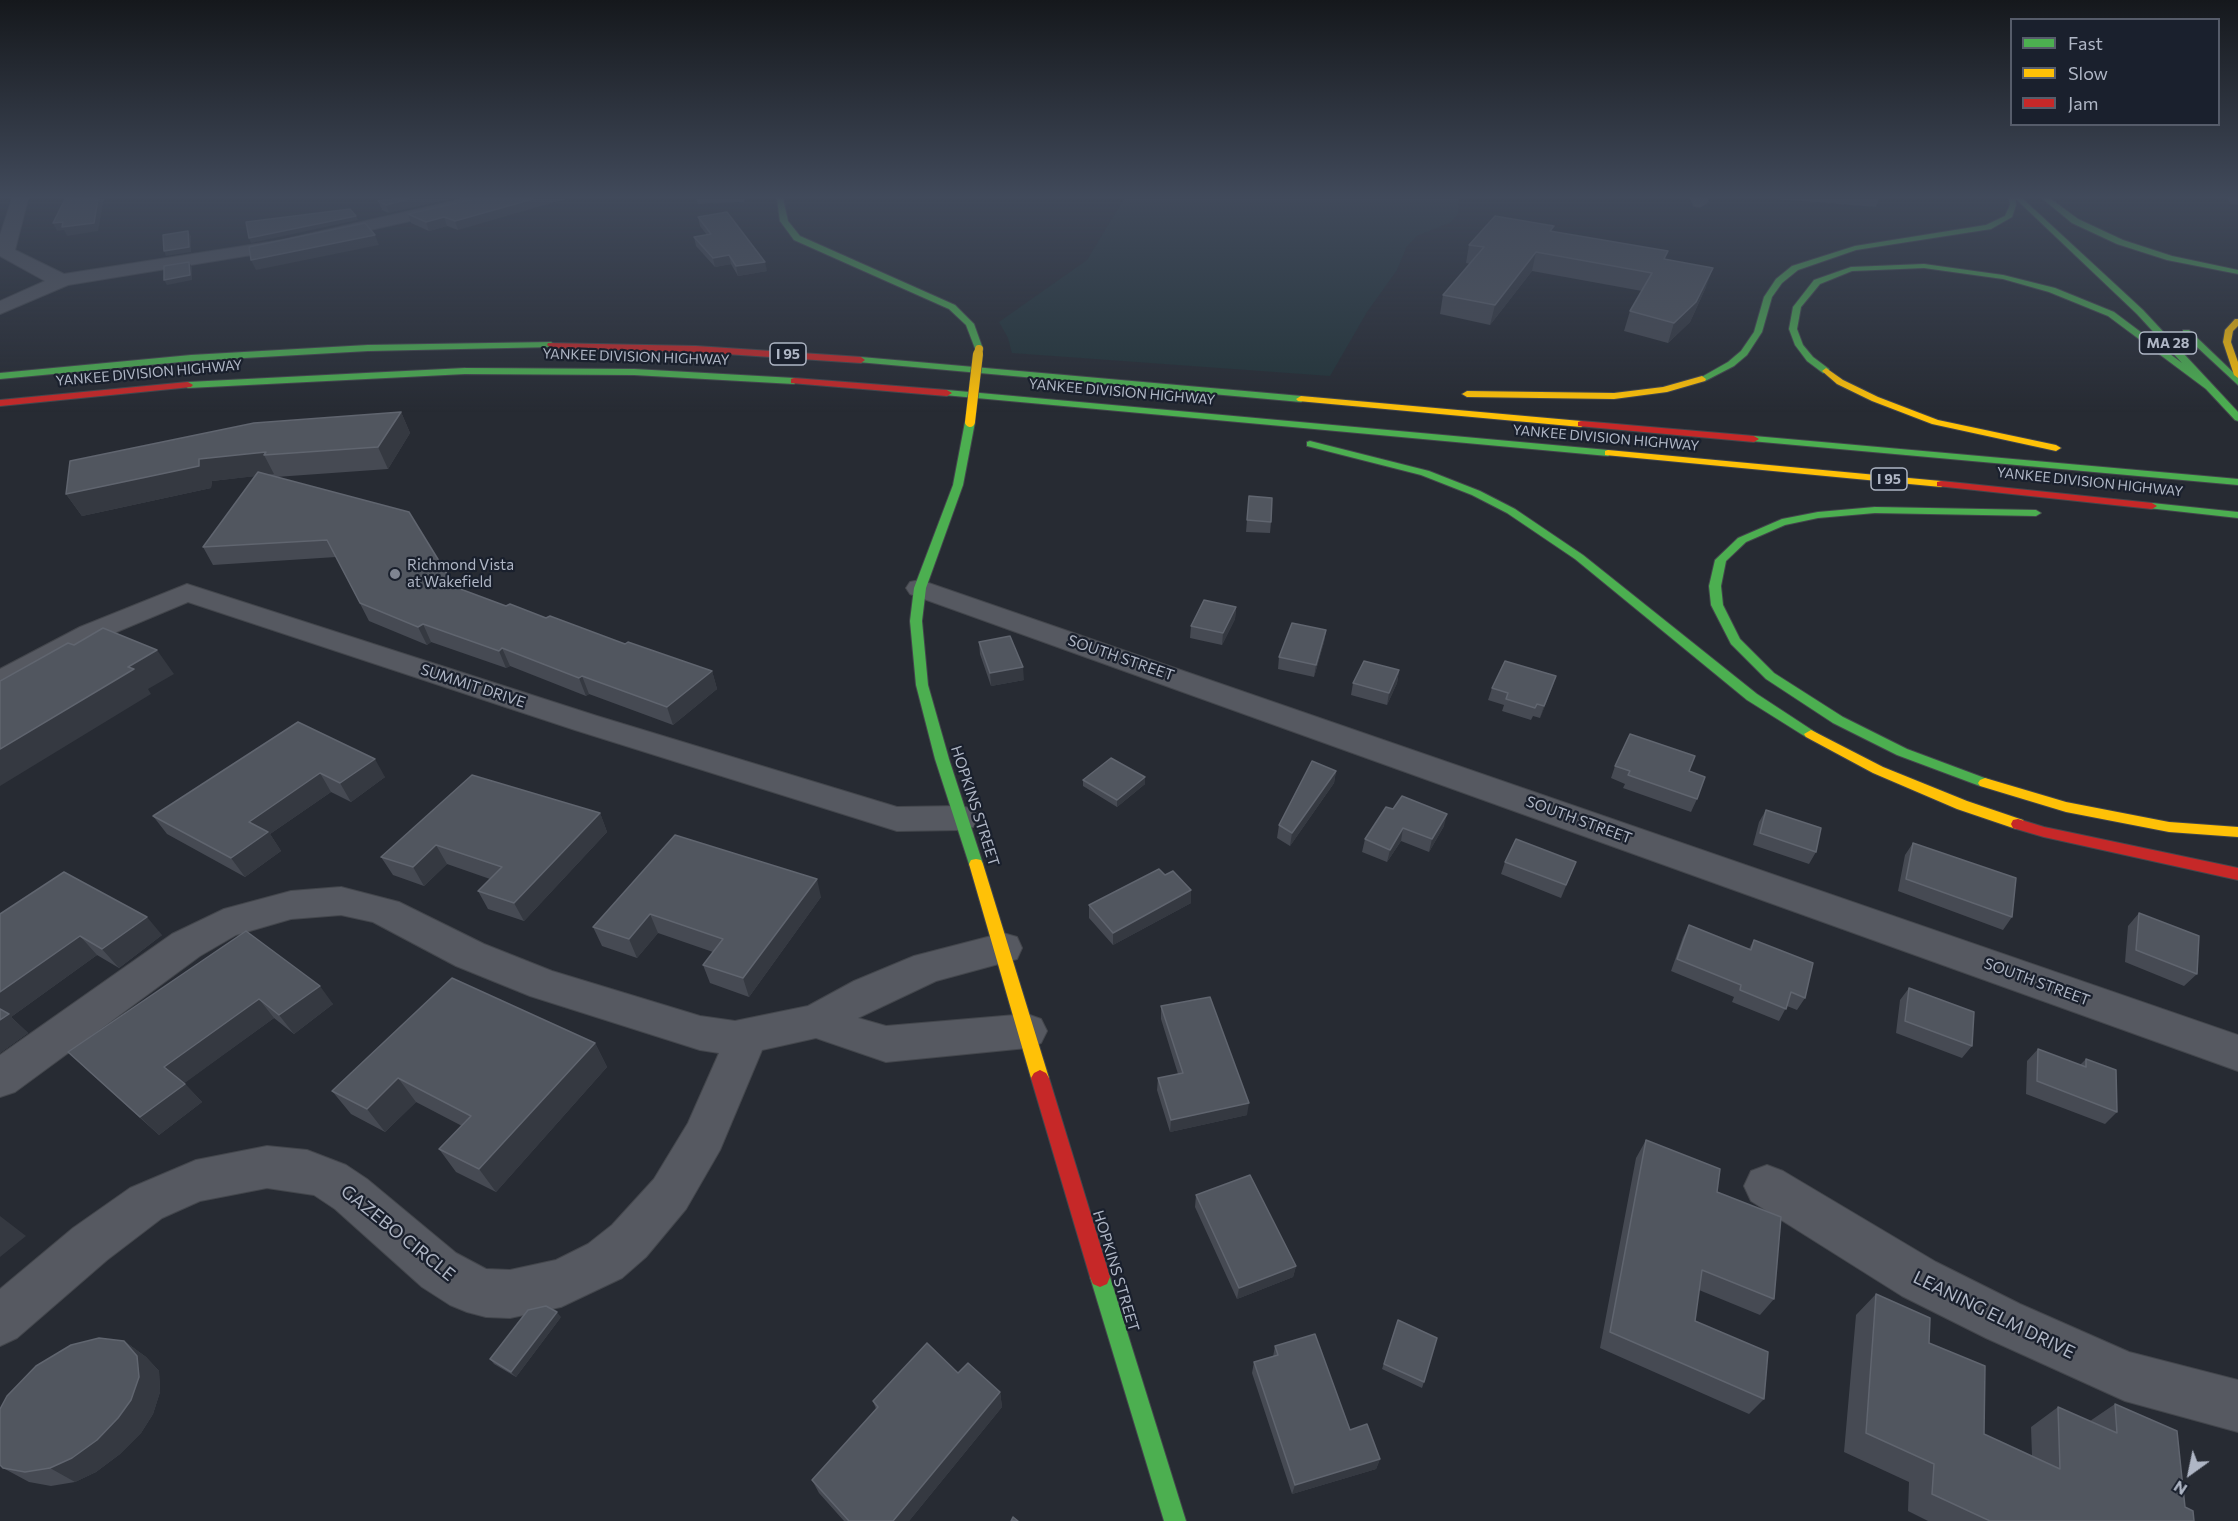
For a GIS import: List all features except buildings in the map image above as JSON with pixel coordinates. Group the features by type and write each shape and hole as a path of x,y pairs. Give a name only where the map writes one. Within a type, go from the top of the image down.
{"main road":[{"name":"HOPKINS STREET","path":"870,270 944,303 970,324 979,349 970,422 958,485 920,588 915,621 922,685 961,818 1003,948 1058,1141 1175,1521"},
{"path":"1449,393 1614,396 1651,393 1688,384 1711,375 1744,353 1758,332 1768,297 1779,281 1793,270"},
{"path":"1848,270 1817,282 1797,307 1793,329 1799,345 1810,360 1840,381 1875,399 1935,422 2211,480"},
{"path":"1947,270 1995,275 2052,290 2111,314 2209,387"},
{"name":"MA 28","path":"2095,270 2140,312 2238,418"},
{"path":"2238,321 2229,330 2227,342 2238,375"},
{"name":"MA 28","path":"2178,324 2238,382"},
{"name":"YANKEE DIVISION HIGHWAY","path":"0,376 280,352 484,345 686,348 885,362 2238,482"},
{"path":"885,362 1331,387"},
{"name":"YANKEE DIVISION HIGHWAY","path":"0,403 177,386 465,371 688,374 892,388 1977,487 2238,515"},
{"path":"892,388 1204,426 1268,437"},
{"path":"1301,443 1425,473 1476,493 1511,511 1570,551 1752,697 1826,743 1878,770 1962,805 2044,832 2238,874"},
{"path":"2047,514 1875,510 1818,515 1782,522 1742,540 1721,560 1714,586 1717,605 1735,641 1770,676 1838,720 1902,752 1998,788 2066,807 2169,827 2238,832"},
{"path":"2118,516 2238,515"}],"street":[{"path":"38,270 63,280"},
{"path":"0,308 63,280 126,270"},
{"name":"SOUTH STREET","path":"920,588 2238,1053"},
{"name":"SUMMIT DRIVE","path":"0,682 90,633 188,592 575,720 897,819 961,818"},
{"path":"0,1079 202,935 255,913 319,902 341,901 386,912 470,955 544,985 622,1010 700,1033 747,1037 816,1021 868,993 920,970 1003,948"},
{"path":"816,1021 886,1044 1027,1031"},
{"name":"GAZEBO CIRCLE","path":"0,1321 90,1244 146,1203 196,1180 267,1167 307,1171 330,1180 351,1194 440,1270 467,1287 486,1293 510,1294 561,1283 605,1261 636,1234 670,1194 687,1169 704,1136 747,1037"},
{"name":"LEANING ELM DRIVE","path":"1767,1186 1919,1279 2003,1322 2126,1376 2175,1391 2238,1406"}],"shaded area":[{"path":"1073,270 1397,270 1367,312 1330,376 1012,353 1008,338 999,322"}],"traffic: fast":[{"path":"869,270 952,307 970,324 979,349"},
{"path":"1702,379 1731,364 1744,353 1758,332 1768,297 1779,281 1793,270"},
{"path":"1826,371 1810,359 1799,345 1793,329 1797,307 1817,282 1848,270"},
{"path":"1953,270 2003,277 2052,290 2111,314 2209,387"},
{"path":"2095,270 2140,312 2238,418"},
{"path":"2228,270 2238,272"},
{"path":"2186,332 2238,382"},
{"path":"0,376 191,358 368,348 551,345"},
{"path":"861,360 1301,399"},
{"path":"188,385 465,371 634,372 794,381"},
{"path":"947,393 1608,453"},
{"path":"970,422 958,485 920,588 916,621 922,685 942,759 976,864"},
{"path":"1754,439 2238,482"},
{"path":"1310,444 1425,473 1476,493 1511,511 1579,557 1752,697 1811,734"},
{"path":"2152,506 2238,515"},
{"path":"1985,783 1902,752 1838,720 1770,676 1735,641 1717,605 1715,586 1721,560 1742,540 1782,522 1818,515 1875,510 2036,513"},
{"path":"1100,1277 1175,1521"}],"traffic: slow":[{"path":"2238,321 2229,330 2227,342 2238,375"},
{"path":"970,422 979,349"},
{"path":"1826,371 1840,382 1875,399 1935,422 2056,448"},
{"path":"1467,394 1614,396 1664,390 1702,379"},
{"path":"1301,399 1581,424"},
{"path":"1608,453 1941,484"},
{"path":"1811,734 1878,770 1962,805 2018,824"},
{"path":"1985,783 2066,807 2169,827 2238,832"},
{"path":"976,864 1040,1078"}],"traffic: jam":[{"path":"551,345 696,349 861,360"},
{"path":"794,381 947,393"},
{"path":"0,403 188,385"},
{"path":"1581,424 1754,439"},
{"path":"1941,484 2152,506"},
{"path":"2018,824 2044,832 2238,874"},
{"path":"1040,1078 1100,1277"}],"place":[{"name":"Richmond Vista at Wakefield","path":"395,574"}]}
